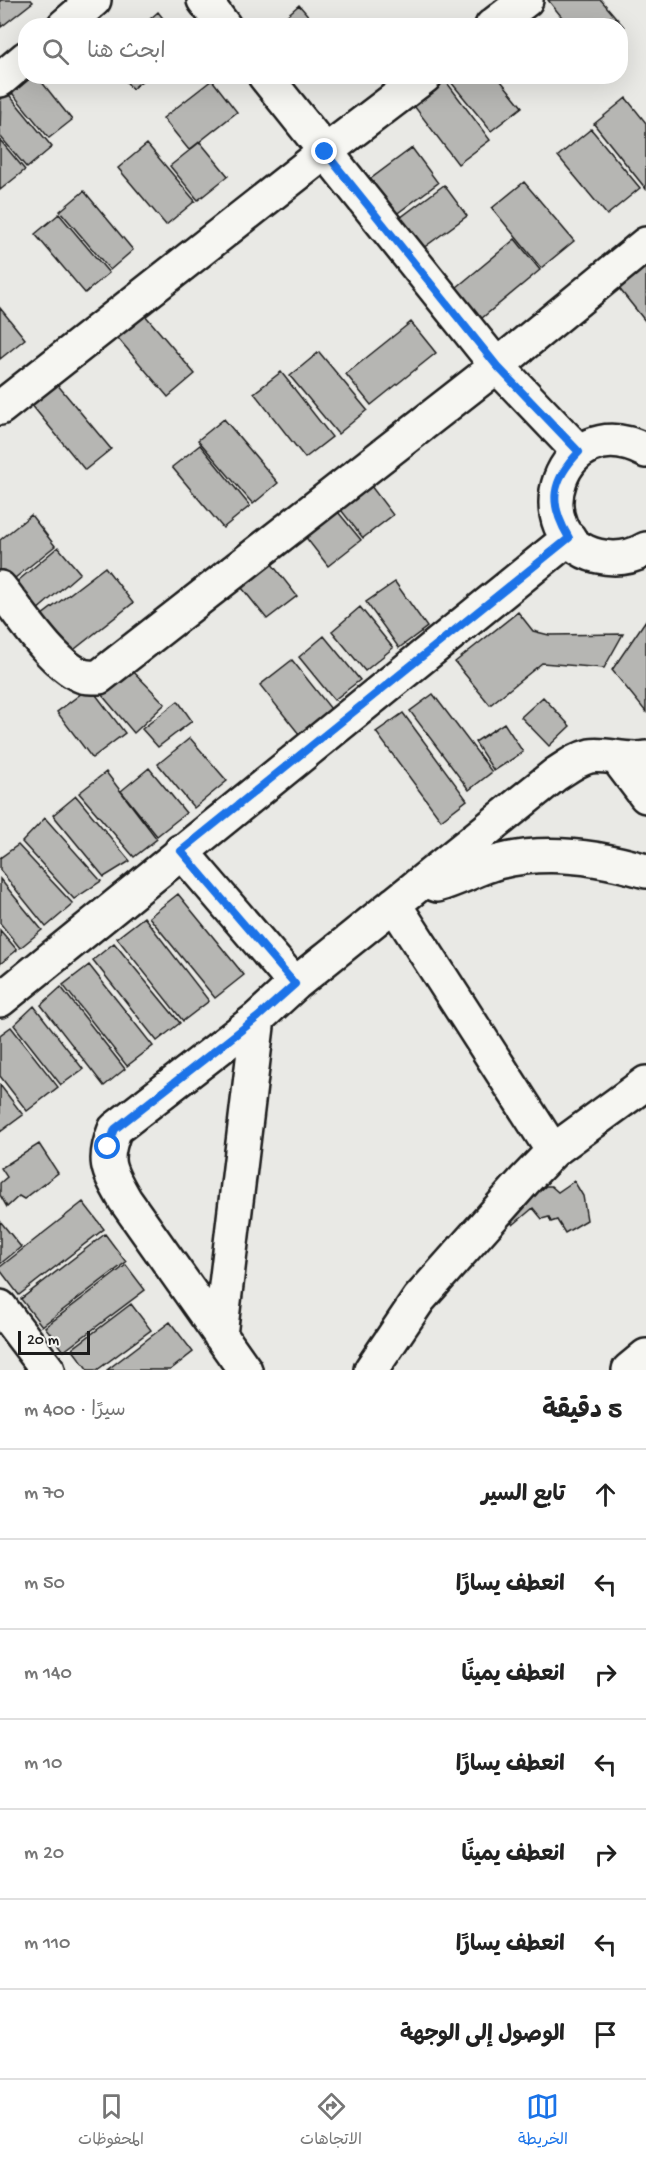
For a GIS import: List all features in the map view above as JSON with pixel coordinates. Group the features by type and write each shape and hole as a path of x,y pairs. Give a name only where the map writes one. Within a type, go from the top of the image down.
{"street":[{"path":"73,18 94,0"},
{"path":"204,0 218,18"},
{"path":"502,18 526,0"},
{"path":"0,80 18,65"},
{"path":"271,84 497,366 579,452"},
{"path":"0,408 414,84"},
{"path":"0,588 52,653 67,667 82,676 99,677 497,366 646,244"},
{"path":"646,451 633,444 615,441 596,444 579,452 566,466 557,484 555,503 559,521 569,538 580,548 594,555 609,558 624,558 646,549"},
{"path":"0,1000 569,538"},
{"path":"245,1370 125,1200 107,1162 108,1147 115,1129 258,1017 295,984 556,774 578,760 592,756 632,759 646,796"},
{"path":"181,851 295,984"},
{"path":"426,878 432,884 437,885 495,862 536,855 588,858 620,863 646,871"},
{"path":"394,904 553,1151"},
{"path":"220,1335 258,1017"},
{"path":"383,1366 395,1332 419,1299 553,1151 646,1083"},
{"path":"0,1307 48,1370"},
{"path":"629,1370 646,1356"}],"building":[{"path":"0,0 31,0 33,2 1,27"},
{"path":"548,0 601,0 616,18 563,18"},
{"path":"299,5 310,18 284,18"},
{"path":"158,12 163,18 151,18"},
{"path":"18,78 18,84 43,84 72,120 49,138 3,82"},
{"path":"128,84 138,84 132,89"},
{"path":"207,84 215,84 237,112 189,150 163,118"},
{"path":"426,84 448,84 490,140 458,164 408,98"},
{"path":"453,84 503,84 522,107 491,131"},
{"path":"1,85 52,147 27,168 0,136"},
{"path":"626,98 646,123 646,189 594,124"},
{"path":"591,129 640,188 607,215 558,156"},
{"path":"0,140 25,170 0,190"},
{"path":"200,142 228,176 198,200 170,166"},
{"path":"147,144 195,201 166,225 118,168"},
{"path":"412,148 438,183 391,218 365,183"},
{"path":"524,182 574,241 541,268 492,208"},
{"path":"444,185 467,216 419,251 396,221"},
{"path":"84,191 133,250 110,270 60,211"},
{"path":"59,214 109,273 85,293 35,234"},
{"path":"515,239 540,270 476,323 451,292"},
{"path":"646,257 646,322 614,282"},
{"path":"0,308 25,339 0,359"},
{"path":"144,314 195,374 168,397 117,337"},
{"path":"411,322 436,353 371,405 346,374"},
{"path":"319,352 367,410 338,434 290,376"},
{"path":"281,372 332,437 305,458 254,393"},
{"path":"56,383 111,449 85,470 31,404"},
{"path":"224,419 278,483 253,504 198,440"},
{"path":"200,445 250,506 223,528 172,467"},
{"path":"358,469 393,515 363,538 327,492"},
{"path":"329,501 361,540 328,566 297,526"},
{"path":"31,515 55,546 10,582 0,569 0,540"},
{"path":"58,547 80,573 36,611 13,585"},
{"path":"264,554 297,596 267,619 234,578"},
{"path":"105,567 133,603 66,656 37,619"},
{"path":"395,582 427,627 399,648 366,602"},
{"path":"360,607 393,648 365,671 332,631"},
{"path":"518,612 533,631 549,635 623,634 604,668 542,663 490,705 455,662"},
{"path":"646,620 646,712 612,670"},
{"path":"324,636 360,680 334,700 299,657"},
{"path":"292,660 331,709 299,734 260,685"},
{"path":"126,664 165,704 134,733 96,688"},
{"path":"90,687 125,733 92,758 57,712"},
{"path":"433,694 492,772 469,790 410,711"},
{"path":"543,697 570,726 549,746 521,717"},
{"path":"178,701 192,721 158,747 142,729"},
{"path":"403,713 467,800 441,820 376,732"},
{"path":"504,723 523,752 494,771 475,742"},
{"path":"190,738 227,781 194,808 158,764"},
{"path":"149,768 186,813 157,836 121,791"},
{"path":"106,772 157,839 134,857 79,793"},
{"path":"76,796 130,861 104,877 53,815"},
{"path":"45,818 101,881 74,899 22,842"},
{"path":"18,845 73,904 46,927 0,870 0,858"},
{"path":"0,879 42,930 20,948 0,923"},
{"path":"178,894 244,975 215,998 149,917"},
{"path":"144,917 209,1001 183,1021 117,938"},
{"path":"0,930 17,950 0,964"},
{"path":"114,943 180,1023 157,1041 93,960"},
{"path":"89,965 153,1046 127,1066 63,985"},
{"path":"61,987 125,1069 104,1086 41,1005"},
{"path":"34,1006 83,1069 61,1085 14,1025"},
{"path":"11,1027 58,1087 27,1111 0,1076 0,1035"},
{"path":"0,1085 23,1115 0,1132"},
{"path":"39,1144 58,1173 24,1199 19,1196 7,1207 0,1195 0,1183 7,1177 1,1168"},
{"path":"574,1181 583,1196 587,1220 565,1233 557,1220 551,1222 549,1217 542,1219 533,1208 513,1225 503,1212 533,1185 540,1191 546,1186 551,1186 558,1192"},
{"path":"83,1202 104,1229 19,1295 0,1267"},
{"path":"0,1221 21,1247 0,1264"},
{"path":"105,1234 126,1262 42,1326 21,1299"},
{"path":"126,1265 145,1290 64,1351 45,1327"},
{"path":"131,1304 151,1330 97,1370 88,1370 72,1349"},
{"path":"170,1322 193,1352 170,1370 107,1370"}],"route":[{"path":"108,1147 115,1129 258,1017 295,984 181,851 569,538 559,521 555,503 557,484 566,466 579,452 497,366 325,152"}]}
